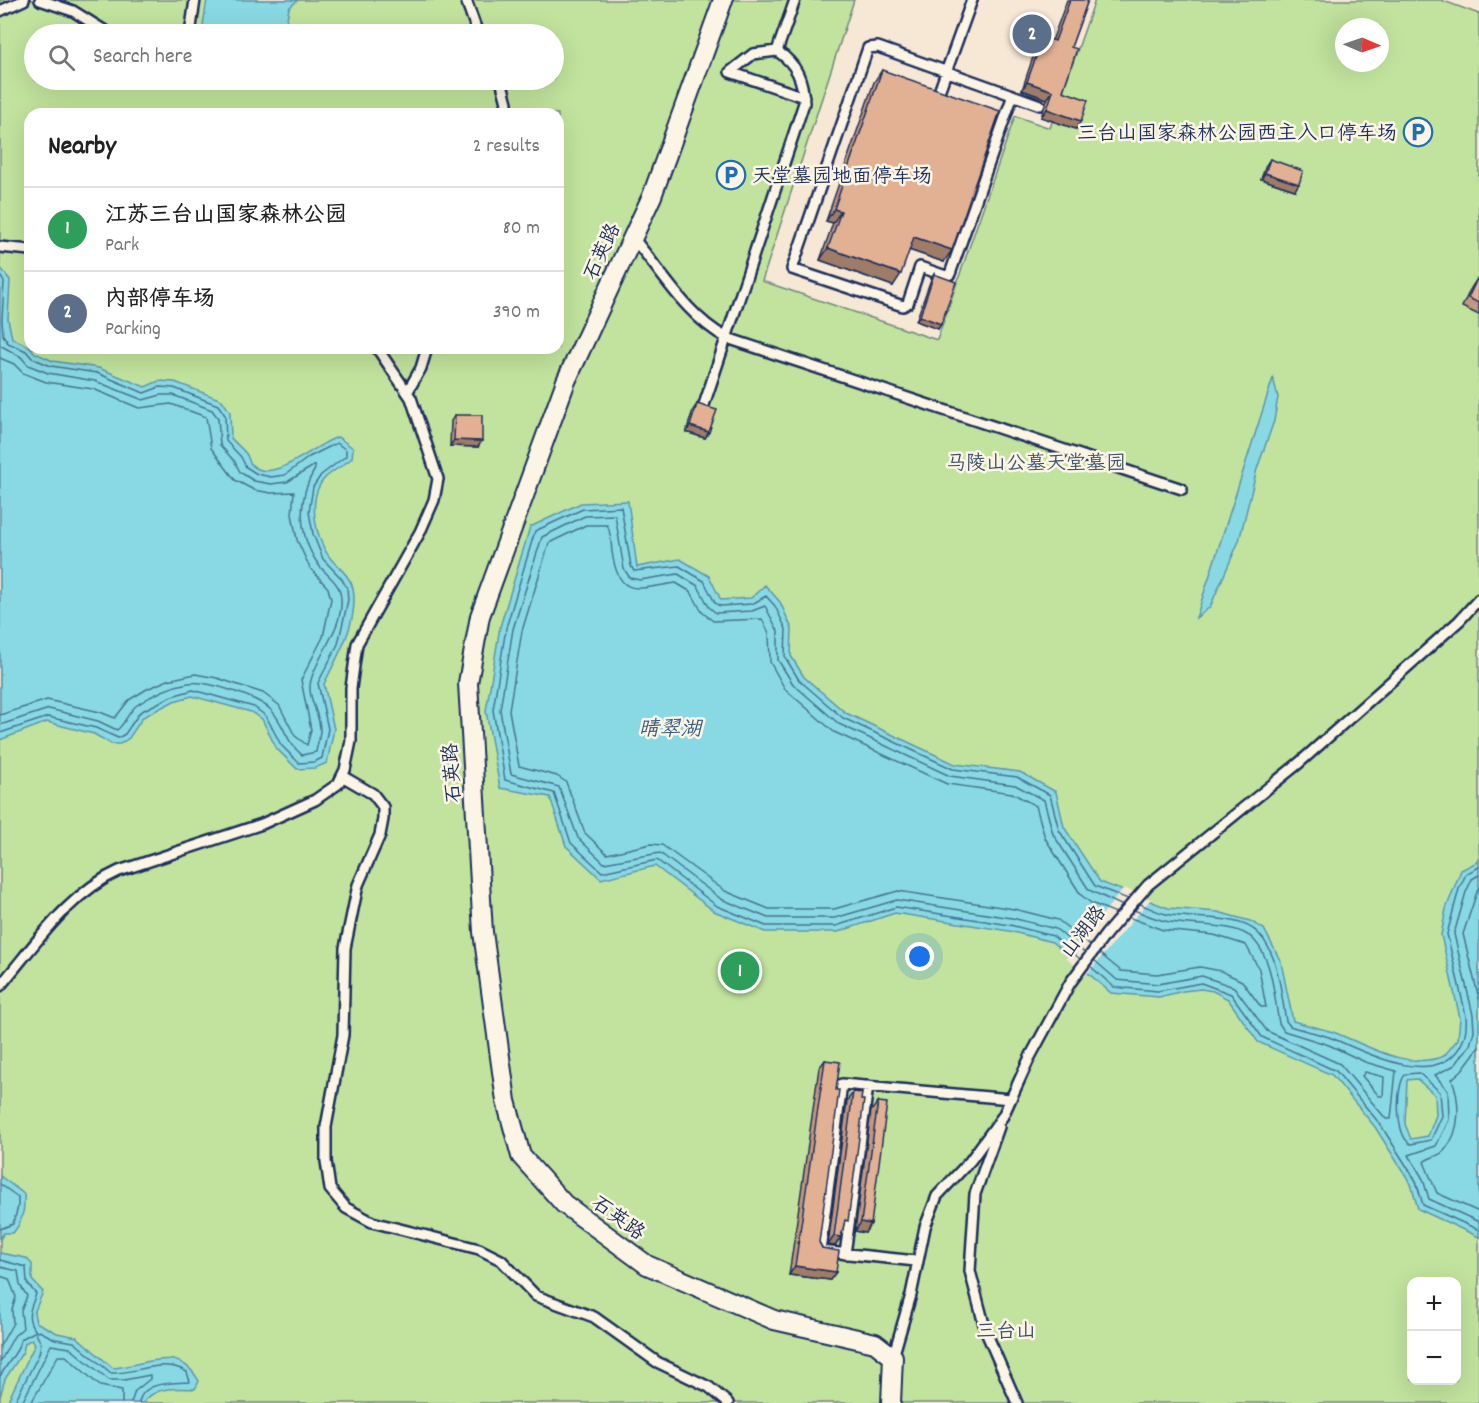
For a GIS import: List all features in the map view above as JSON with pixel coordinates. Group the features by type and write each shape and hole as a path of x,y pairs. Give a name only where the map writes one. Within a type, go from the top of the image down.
{"street":[{"name":"石英路","path":"723,0 652,196 566,381 480,616 468,683 483,932 506,1101 521,1156 564,1204 647,1265 774,1320 875,1343 894,1357"},
{"name":"山湖路","path":"891,1403 894,1357"}],"lane":[{"path":"0,11 24,0"},
{"path":"40,0 73,11 94,24"},
{"path":"191,24 195,0"},
{"path":"466,0 474,24"},
{"path":"777,51 795,0"},
{"path":"940,89 972,0"},
{"path":"1013,95 950,274 946,276 921,267 908,303 903,306 792,269 868,48 878,46 946,71 1013,95 1040,105"},
{"path":"704,405 801,116 804,97 803,84 797,70 788,58 777,51 753,54 730,72 804,97"},
{"path":"504,90 507,103 505,108"},
{"path":"633,238 688,306 711,329 727,338 1182,489"},
{"path":"0,247 24,249"},
{"path":"0,986 80,895 98,880 262,824 315,800 338,784 351,741 351,681 357,644 420,532 434,501 438,479 408,392 381,354"},
{"path":"408,392 421,368 425,354"},
{"name":"山湖路","path":"894,1357 911,1295 925,1227 938,1196 970,1161 1003,1116 1030,1057 1070,983 1106,934 1148,885 1299,763 1459,621 1479,599"},
{"path":"342,776 373,794 383,807 383,819 380,835 358,885 345,948 343,1035 326,1127 326,1161 330,1189 346,1208 372,1222 479,1249 501,1260 537,1296 594,1317 657,1362 710,1387 728,1403"},
{"path":"916,1262 820,1251 842,1084 1011,1099"},
{"path":"845,1254 868,1086"},
{"path":"1003,1116 975,1194 970,1271 986,1332 1017,1403"}],"green space":[{"path":"0,0 854,0 762,281 937,340 1015,116 1050,128 1095,0 1441,0 1479,14 1479,1403 0,1403"}],"water":[{"path":"207,0 298,0 289,8 286,24 203,24"},
{"path":"0,267 10,280 8,319 12,338 24,344 24,354 37,354 53,361 99,368 145,387 159,381 175,382 222,400 230,412 231,438 247,455 251,464 260,470 270,470 293,462 338,437 353,448 352,458 326,477 320,485 316,495 315,518 325,551 349,580 353,588 354,601 346,638 324,684 334,729 327,763 315,768 297,769 276,748 262,719 251,712 192,696 174,701 143,717 129,738 120,744 111,744 94,734 47,722 0,740"},
{"path":"1273,378 1278,397 1274,421 1257,469 1239,541 1210,607 1196,618"},
{"name":"晴翠湖","path":"628,501 637,567 680,559 709,576 721,600 751,598 765,585 780,602 792,629 791,656 804,677 846,713 955,764 1020,772 1056,792 1064,827 1100,882 1168,908 1218,912 1250,921 1264,929 1281,962 1293,1021 1333,1032 1373,1049 1402,1058 1430,1060 1444,1056 1458,1039 1460,1018 1441,935 1446,909 1461,870 1479,861 1479,1237 1418,1209 1411,1184 1375,1127 1332,1075 1258,1042 1228,999 1213,991 1201,989 1183,991 1159,997 1111,993 1052,942 1009,931 895,913 838,932 765,932 714,911 655,866 601,879 566,846 550,797 500,788 486,711 500,627 530,527 581,503","holes":["1417,1079 1435,1095 1436,1115 1428,1136 1411,1139 1405,1124 1407,1080"]},
{"path":"0,1176 24,1194 24,1199 23,1215 16,1229 13,1233 4,1233 0,1239"},
{"path":"0,1253 26,1258 32,1264 32,1280 43,1292 34,1313 36,1322 57,1333 77,1337 113,1368 160,1360 181,1363 191,1369 199,1381 195,1389 160,1391 148,1397 143,1403 7,1403 35,1344 32,1339 25,1343 23,1352 5,1379 0,1397"}],"pier":[{"path":"1124,888 1151,899 1086,975 1066,958"}],"building":[{"path":"1070,0 1088,0 1071,47 1077,49 1063,91 1088,100 1081,121 1047,109 1053,91 1027,82 1043,37 1055,41"},
{"path":"882,70 1000,111 952,250 914,237 901,274 828,248 841,211 834,209"},
{"path":"1270,159 1303,171 1299,184 1265,173"},
{"path":"934,274 956,282 941,324 920,316"},
{"path":"1477,279 1479,280 1479,303 1468,298"},
{"path":"697,404 717,410 709,432 690,426"},
{"path":"455,415 482,415 482,441 454,440"},
{"path":"825,1060 840,1062 836,1090 839,1090 819,1242 822,1248 839,1251 836,1272 795,1266"},
{"path":"853,1092 862,1093 861,1100 864,1100 848,1221 845,1220 841,1237 834,1236"},
{"path":"878,1102 887,1103 871,1224 861,1222"}],"place":[{"name":"内部停车场","path":"1032,34"},
{"name":"三台山国家森林公园西主入口停车场","path":"1418,132"},
{"name":"天堂墓园地面停车场","path":"731,175"},
{"name":"江苏三台山国家森林公园","path":"740,971"}],"park label":[{"name":"马陵山公墓天堂墓园","path":"1036,462"},
{"name":"三台山","path":"1006,1330"}]}
